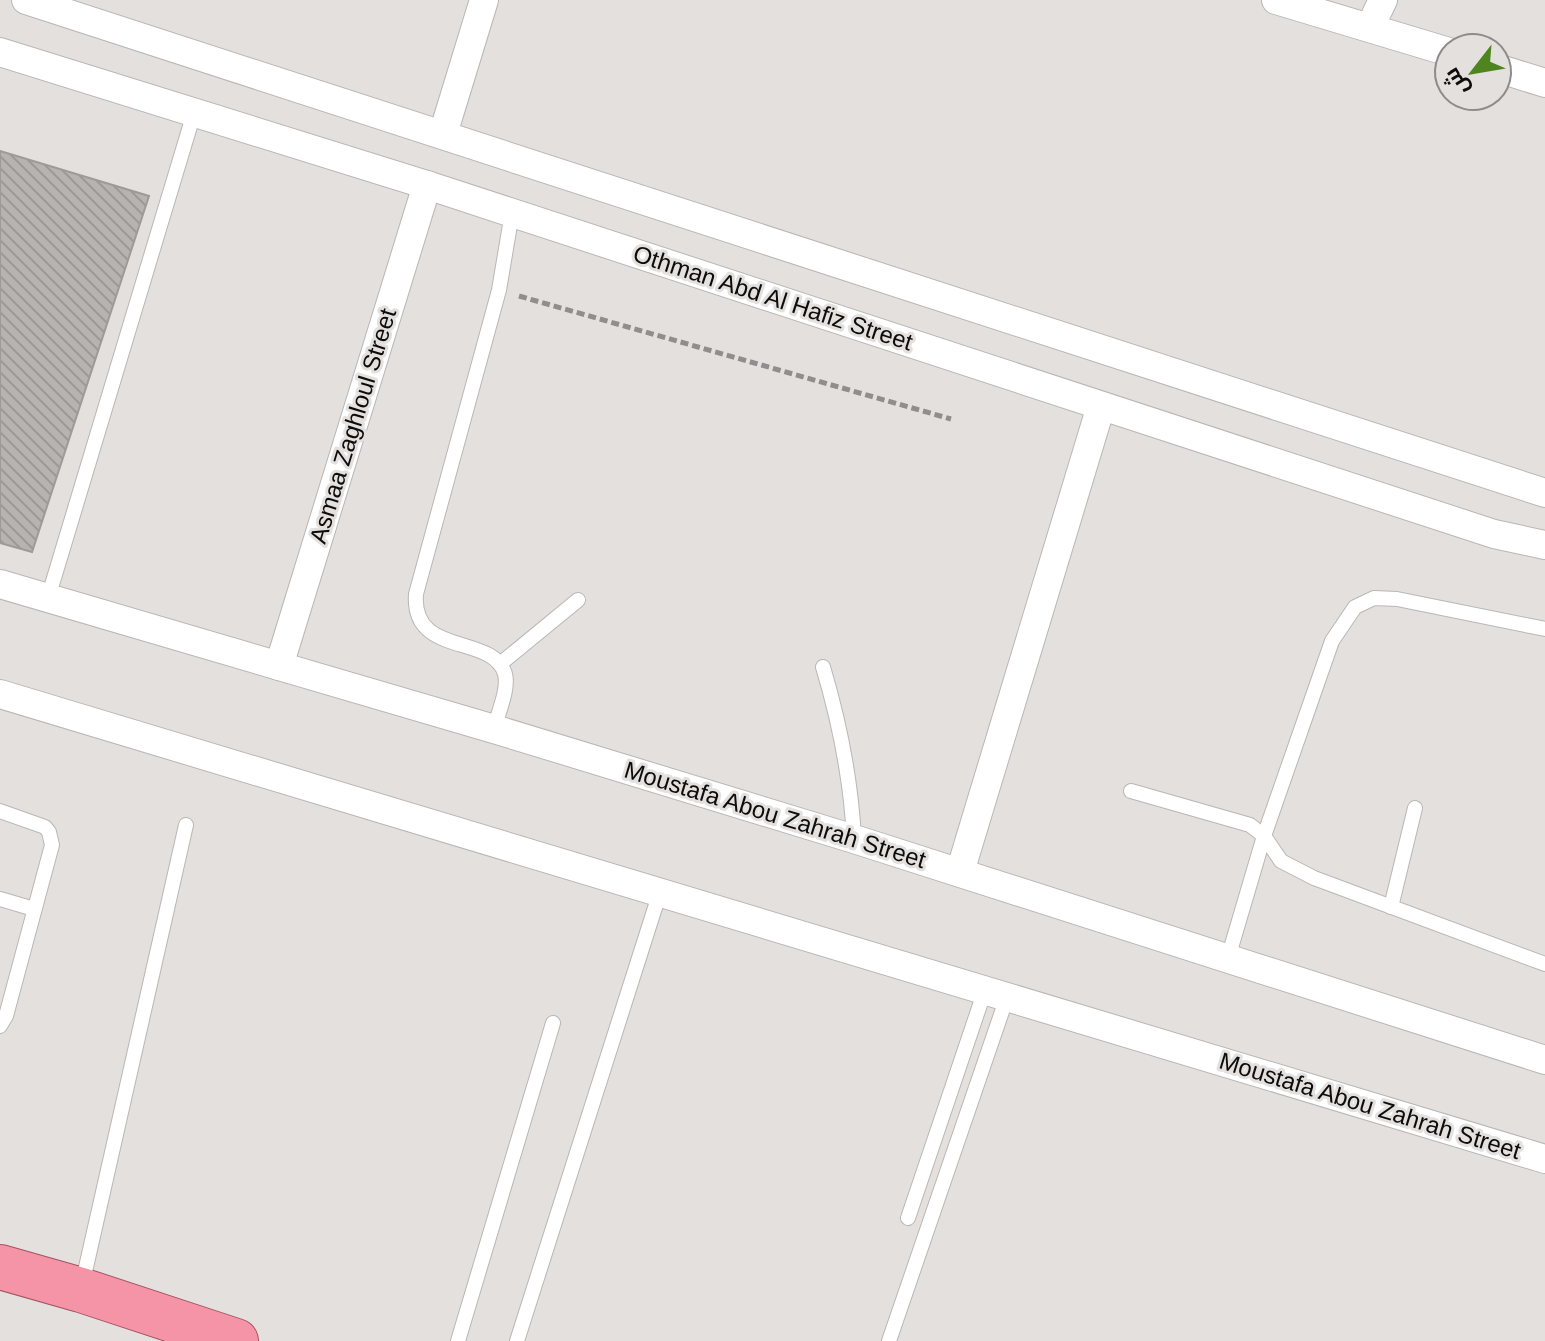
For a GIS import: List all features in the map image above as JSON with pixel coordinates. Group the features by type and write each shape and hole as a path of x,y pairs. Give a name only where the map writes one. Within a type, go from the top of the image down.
{"highway":[{"path":"0,1267 236,1341"}],"street":[{"path":"443,134 484,0"},
{"path":"1276,0 1433,47"},
{"path":"1370,27 1383,0"},
{"path":"42,2 1545,493"},
{"name":"Othman Abd Al Hafiz Street","path":"0,52 427,185 1494,534 1545,545"},
{"path":"1513,73 1545,83"},
{"name":"Asmaa Zaghloul Street","path":"279,666 427,185"},
{"path":"960,872 1101,406"},
{"name":"Moustafa Abou Zahrah Street","path":"0,584 494,729 854,839 1545,1060"},
{"name":"Moustafa Abou Zahrah Street","path":"0,694 1545,1159"}],"lane":[{"path":"48,598 194,113"},
{"path":"494,729 506,677 500,664 485,654 432,634 414,610 499,290 512,213"},
{"path":"1228,958 1264,836 1332,641 1355,607 1374,598 1397,599 1545,629"},
{"path":"500,664 578,600"},
{"path":"823,667 845,748 852,790 854,839"},
{"path":"1131,791 1250,825 1264,836 1281,861 1314,878 1545,964"},
{"path":"1391,907 1415,808"},
{"path":"0,811 39,823 52,838 6,1016 0,1026"},
{"path":"81,1290 186,825"},
{"path":"517,1341 660,892"},
{"path":"0,899 34,909"},
{"path":"0,973 16,978"},
{"path":"908,1218 996,994"},
{"path":"889,1341 996,994"},
{"path":"458,1341 553,1023"}],"path":[{"path":"499,290 951,419"}],"building":[{"path":"0,151 149,196 32,552 0,543"}]}
